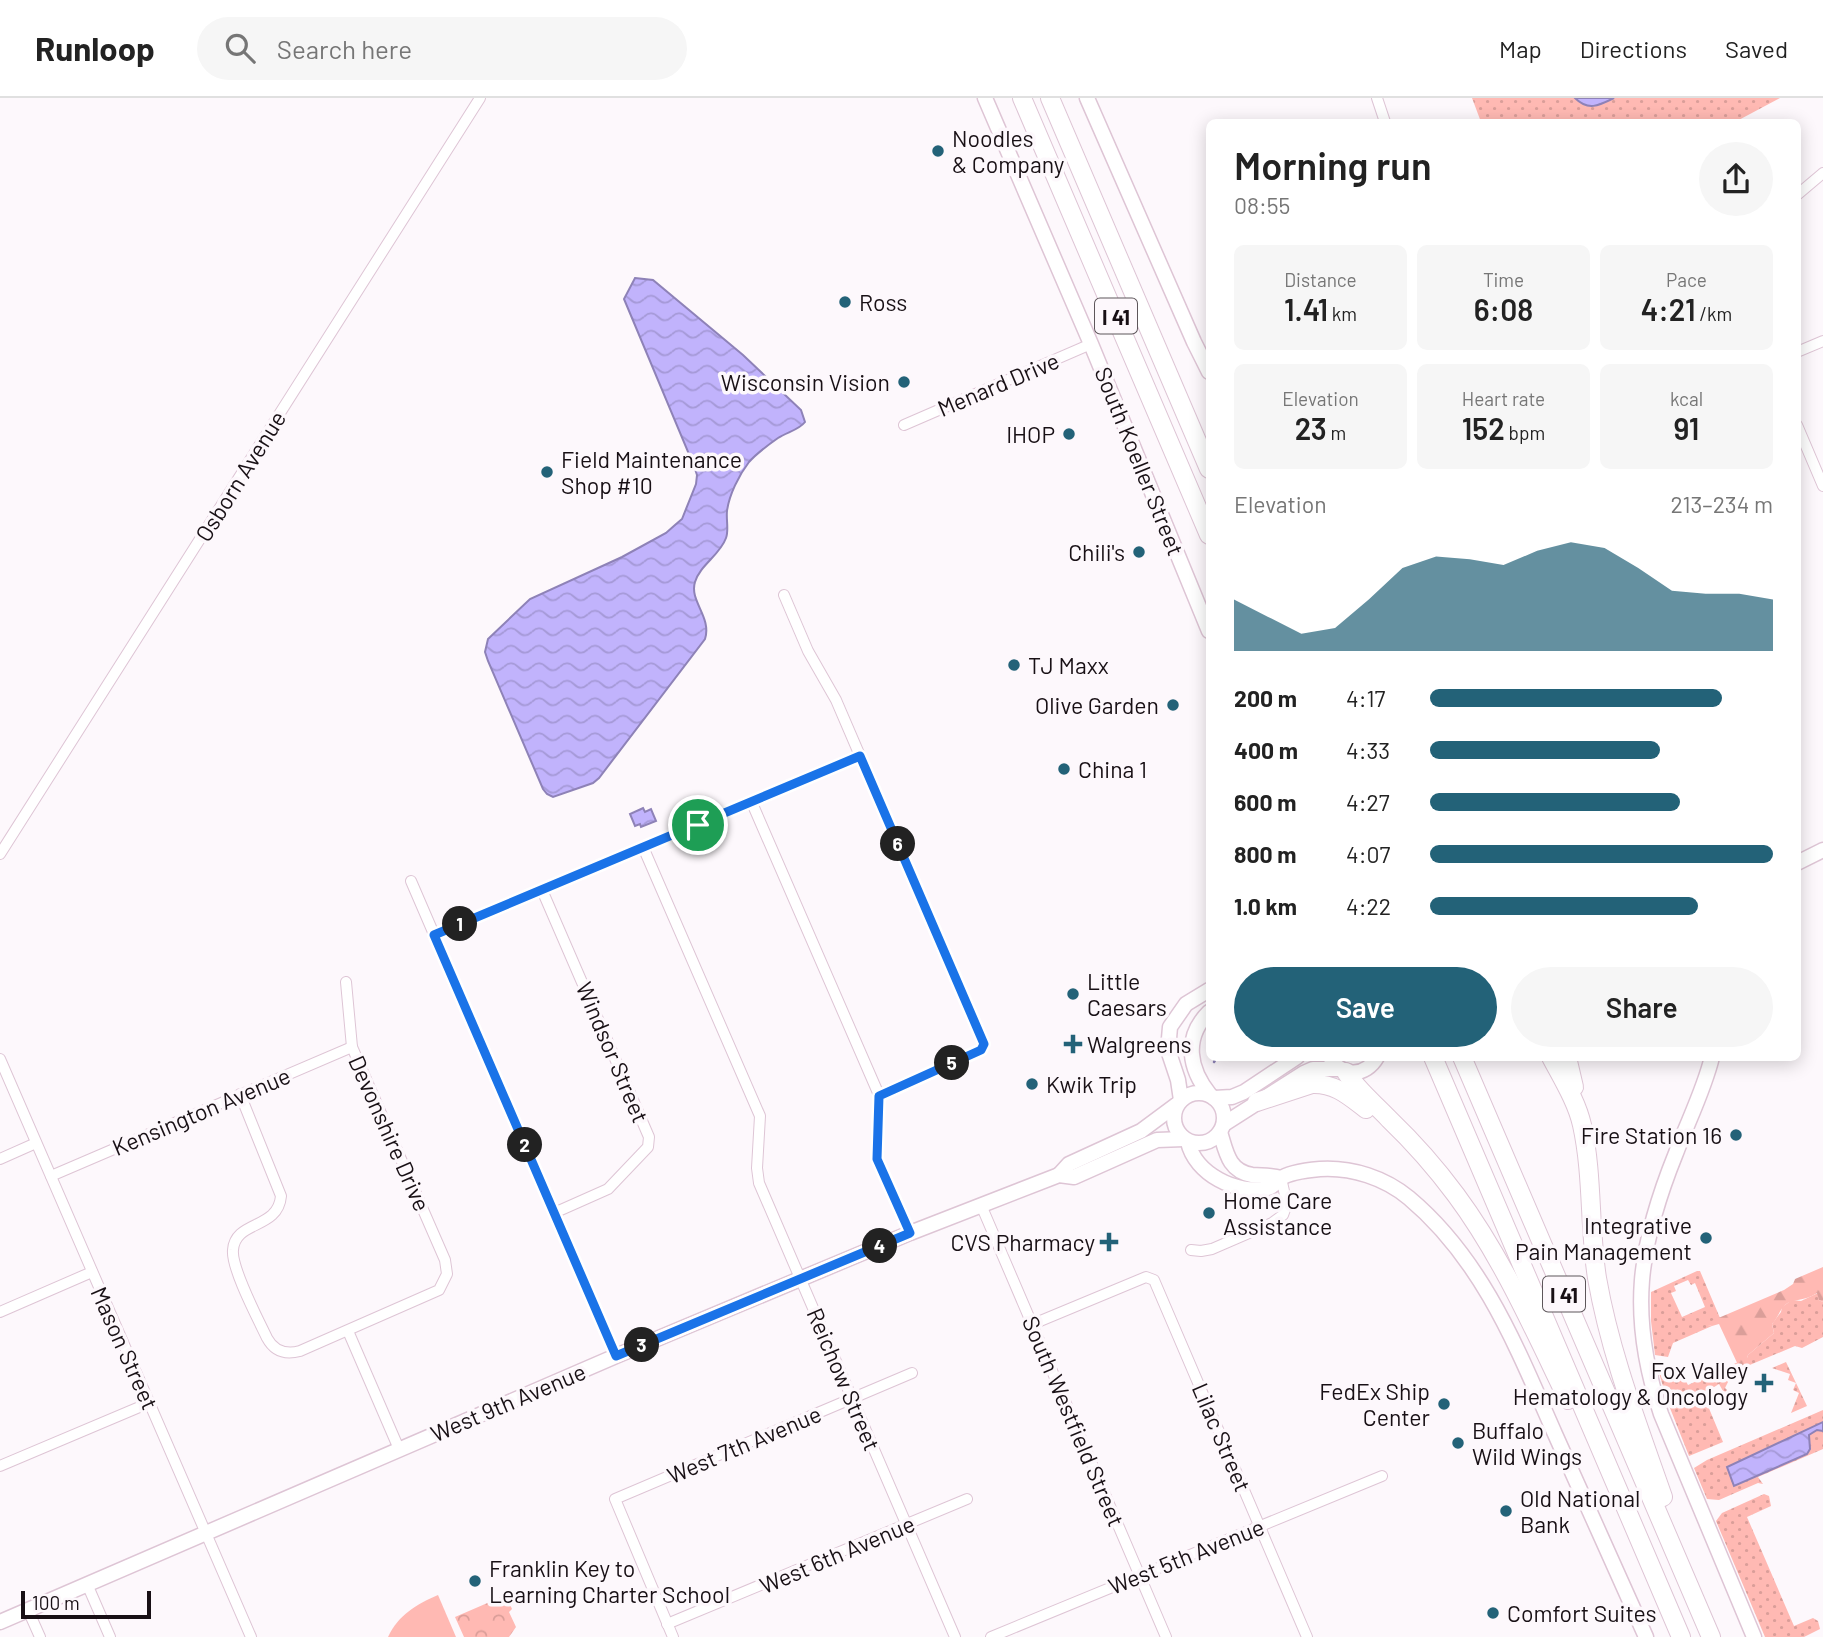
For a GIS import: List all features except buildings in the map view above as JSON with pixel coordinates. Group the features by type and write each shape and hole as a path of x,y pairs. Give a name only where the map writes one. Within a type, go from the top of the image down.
{"highway":[{"name":"I 41","path":"1022,98 1206,528"},
{"name":"I 41","path":"1050,98 1206,462"},
{"path":"1178,396 1206,438"},
{"name":"I 41","path":"1435,1061 1681,1637"},
{"name":"I 41","path":"1464,1061 1711,1637"},
{"path":"1554,1061 1581,1121"},
{"path":"1568,1061 1588,1161 1597,1277 1603,1308 1611,1344 1669,1515 1666,1531"},
{"path":"1343,1071 1456,1194 1477,1226 1532,1325 1592,1452 1621,1496"},
{"path":"1257,1102 1312,1084 1332,1086 1415,1147"}],"street":[{"name":"Osborn Avenue","path":"0,854 480,98"},
{"name":"South Koeller Street","path":"985,98 1091,344 1206,624"},
{"path":"1087,98 1206,366"},
{"path":"1377,98 1384,119"},
{"path":"1801,192 1823,173"},
{"path":"1801,350 1823,341"},
{"name":"Menard Drive","path":"904,425 1091,344"},
{"path":"1801,433 1820,470 1823,486"},
{"path":"784,595 808,651 831,690 984,1044 981,1050 879,1096"},
{"path":"434,935 860,756"},
{"path":"752,803 879,1096 877,1159 910,1233"},
{"name":"Reichow Street","path":"643,847 760,1116 757,1168 759,1183 955,1637"},
{"path":"1801,861 1823,850"},
{"path":"411,881 616,1356"},
{"name":"Windsor Street","path":"542,890 649,1138 648,1147 608,1189 554,1213"},
{"name":"Devonshire Drive","path":"345,982 352,1047 446,1260 446,1280 434,1294 348,1331"},
{"path":"1206,992 1185,1004 1170,1027 1169,1054 1178,1080 1179,1102 1173,1114 1173,1124 1206,1170 1222,1182 1234,1187 1260,1190 1272,1187 1281,1178"},
{"path":"1206,1016 1195,1032 1191,1051 1195,1074 1223,1110 1224,1151 1235,1167 1251,1174 1270,1174 1281,1178 1324,1169 1353,1171 1375,1178 1414,1202 1467,1259 1508,1328 1646,1637"},
{"name":"Kensington Avenue","path":"51,1176 352,1047"},
{"name":"Mason Street","path":"0,1059 251,1637"},
{"path":"1179,1102 1195,1093 1212,1097 1232,1097 1291,1061"},
{"path":"1334,1061 1343,1071"},
{"path":"1186,1141 1206,1143 1257,1102 1313,1069 1361,1072 1375,1061"},
{"path":"1710,1061 1651,1224 1643,1257 1642,1329 1651,1380 1661,1414 1754,1637"},
{"path":"240,1094 281,1196 274,1214 245,1230 236,1240 233,1259 267,1338 280,1351 286,1353 300,1351 348,1331 399,1449"},
{"name":"West 9th Avenue","path":"0,1622 616,1356 910,1233 1059,1175 1069,1164 1141,1131 1179,1102"},
{"name":"West 9th Avenue","path":"1059,1175 1074,1177 1157,1140 1186,1141"},
{"path":"0,1158 36,1143"},
{"path":"1191,1250 1212,1249 1279,1219 1287,1204 1281,1178"},
{"name":"South Westfield Street","path":"981,1205 1166,1637"},
{"path":"0,1312 92,1272"},
{"name":"Lilac Street","path":"1033,1324 1146,1277 1152,1278 1157,1284 1307,1637"},
{"name":"West 7th Avenue","path":"667,1624 615,1499 912,1373"},
{"path":"0,1466 149,1402"},
{"name":"West 5th Avenue","path":"991,1637 1382,1476"},
{"name":"West 6th Avenue","path":"667,1624 967,1499"},
{"path":"87,1584 110,1637"},
{"path":"28,1610 40,1637"},
{"path":"667,1624 673,1637"}],"green space":[{"path":"1472,98 1780,98 1741,119 1480,119"},
{"path":"1823,1267 1823,1302 1819,1300 1817,1293 1785,1305 1772,1324 1774,1333 1748,1355 1751,1363 1739,1367 1719,1324 1707,1325 1709,1322 1784,1290 1793,1284 1795,1279"},
{"path":"1700,1271 1720,1318 1708,1325 1712,1326 1673,1343 1668,1357 1655,1355 1651,1292","holes":["1688,1280 1691,1285 1695,1283 1705,1307 1682,1317 1671,1293 1676,1291 1674,1286"]},
{"path":"1818,1293 1819,1300 1823,1302 1823,1337 1802,1348 1795,1346 1733,1372 1725,1388 1726,1392 1719,1384 1703,1394 1723,1442 1689,1456 1659,1373 1678,1367 1688,1385 1747,1358 1774,1333 1772,1324 1782,1307 1792,1300 1801,1301"},
{"path":"1786,1362 1807,1406 1791,1413 1799,1393 1793,1390 1796,1383 1788,1380 1790,1374 1772,1368"},
{"path":"1823,1410 1823,1422 1727,1467 1735,1486 1807,1454 1809,1435 1817,1430 1823,1431 1823,1449 1758,1477 1763,1484 1758,1483 1719,1500 1707,1499 1694,1468"},
{"path":"1764,1494 1769,1496 1771,1506 1747,1517 1794,1626 1813,1618 1818,1621 1820,1629 1804,1637 1765,1637 1716,1521 1722,1513"},
{"path":"438,1595 456,1637 388,1637 397,1622 409,1611"},
{"path":"506,1595 512,1609 509,1612 516,1627 509,1637 464,1637 455,1617"}],"water":[{"path":"1575,98 1614,98 1589,106"},
{"path":"635,278 653,280 743,355 801,410 805,422 755,455 735,485 727,511 726,538 695,582 695,596 706,623 705,639 599,778 593,783 553,797 543,789 488,661 485,652 488,639 530,599 622,557 666,533 682,519 696,484 694,466 624,299"},
{"path":"643,808 645,812 651,809 656,821 641,827 640,824 635,826 630,814"},
{"path":"1823,1422 1823,1431 1817,1430 1809,1435 1810,1449 1807,1454 1734,1486 1727,1467"}],"place":[{"name":"Noodles & Company","path":"938,151"},
{"name":"Ross","path":"845,302"},
{"name":"Wisconsin Vision","path":"904,382"},
{"name":"IHOP","path":"1069,434"},
{"name":"Field Maintenance Shop #10","path":"547,472"},
{"name":"Chili's","path":"1139,552"},
{"name":"TJ Maxx","path":"1014,665"},
{"name":"Olive Garden","path":"1173,705"},
{"name":"China 1","path":"1064,769"},
{"name":"Little Caesars","path":"1073,994"},
{"name":"Walgreens","path":"1073,1044"},
{"name":"Kwik Trip","path":"1032,1084"},
{"name":"Fire Station 16","path":"1736,1135"},
{"name":"Home Care Assistance","path":"1209,1213"},
{"name":"Integrative Pain Management","path":"1706,1238"},
{"name":"CVS Pharmacy","path":"1109,1242"},
{"name":"Fox Valley Hematology & Oncology","path":"1764,1383"},
{"name":"FedEx Ship Center","path":"1444,1404"},
{"name":"Buffalo Wild Wings","path":"1458,1443"},
{"name":"Old National Bank","path":"1506,1511"},
{"name":"Franklin Key to Learning Charter School","path":"475,1581"},
{"name":"Comfort Suites","path":"1493,1613"}],"route":[{"path":"860,756 984,1047 879,1096 877,1159 910,1233 616,1356 434,935 698,825 860,756"}]}
